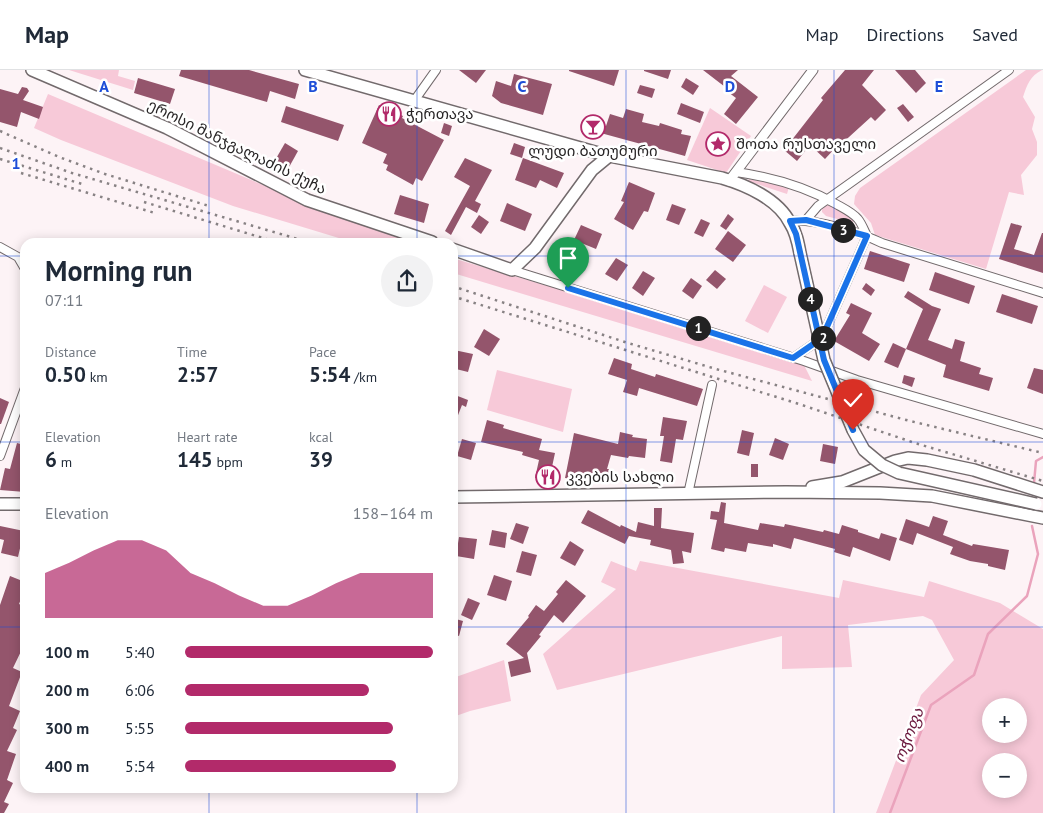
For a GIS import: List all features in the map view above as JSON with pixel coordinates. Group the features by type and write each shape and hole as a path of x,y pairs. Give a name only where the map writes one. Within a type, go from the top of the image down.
{"main road":[{"name":"ეროსი მანჯგალაძის ქუჩა","path":"32,70 167,128 307,200 420,238"},
{"path":"305,70 610,156 733,176 740,184 766,198 779,208 790,221 796,234 824,360 853,430 864,450 882,465 899,473 1041,505"},
{"path":"458,251 512,270 535,248 592,170 610,156"},
{"path":"786,492 842,482 895,461 908,458 974,470 1043,492"},
{"path":"458,497 786,492 932,496 1043,518"},
{"path":"0,504 20,504"}],"street":[{"path":"414,100 436,70"},
{"path":"733,176 813,70"},
{"path":"806,220 827,199 1009,70"},
{"path":"733,176 750,173 794,184 854,214 860,221 867,236 822,338 793,358"},
{"path":"790,221 806,220 867,236 882,243 1043,293"},
{"path":"0,247 18,257 20,260"},
{"path":"512,270 793,358 857,380 1043,434"},
{"path":"688,494 712,384"},
{"path":"0,456 20,402"}],"shaded area":[{"path":"69,70 119,70 118,76 135,81 133,90"},
{"path":"1026,70 1042,70 1032,78 1023,97 1035,117 1032,129 1037,142 1037,155 1021,175 1024,195 1009,192 986,269 875,235 871,223 854,204 855,196 860,188"},
{"path":"48,94 282,193 406,238 339,238 233,206 34,128"},
{"path":"710,108 751,136 726,173 687,160"},
{"path":"749,179 789,187 787,194 748,181"},
{"path":"826,205 853,219 852,223 826,216 822,209"},
{"path":"458,260 678,324 804,365 812,381 458,275"},
{"path":"764,285 787,297 768,333 745,321"},
{"path":"497,370 572,389 563,432 487,410"},
{"path":"611,561 636,571 640,561 839,598 843,580 924,597 929,581 1000,603 1043,629 1043,813 876,813 921,695 954,660 932,620 923,616 848,625 852,667 782,669 782,636 557,690 543,654 616,589 601,582"},
{"path":"504,660 511,701 458,715 458,676"}],"building":[{"path":"181,70 249,70 299,84 295,99 270,91 267,102 179,76"},
{"path":"459,70 486,70 476,83"},
{"path":"569,70 619,70 614,86"},
{"path":"644,70 671,70 668,79"},
{"path":"703,70 738,70 731,76 758,97 736,124 724,114 736,98 728,92 729,90"},
{"path":"845,70 874,70 862,85 886,110 875,121 871,117 837,146 825,159 810,145 797,161 784,150 823,100 821,98"},
{"path":"895,70 915,70 926,83 916,93"},
{"path":"514,74 552,84 543,115 501,103 492,96 496,81 511,86"},
{"path":"138,78 175,89 170,104 134,93"},
{"path":"686,78 699,86 693,95 681,87"},
{"path":"640,85 655,89 652,98 637,93"},
{"path":"22,87 27,88 29,91 23,100 43,107 39,119 21,112 17,127 0,122 0,89 18,94"},
{"path":"681,103 704,112 700,123 677,114"},
{"path":"903,104 914,117 908,122 897,108"},
{"path":"379,105 403,116 402,118 444,140 422,181 416,178 413,185 386,170 388,165 383,163 387,154 362,143"},
{"path":"286,106 344,125 338,141 281,122"},
{"path":"626,109 644,114 642,122 659,126 660,123 682,130 681,134 691,136 685,156 586,129 589,121 606,126 610,114 623,118"},
{"path":"444,123 452,126 449,136 441,133"},
{"path":"285,143 298,151 288,169 274,162"},
{"path":"514,143 525,147 522,158 510,154"},
{"path":"465,158 492,170 475,201 481,204 477,213 466,207 451,235 445,231 470,186 454,177"},
{"path":"523,158 564,173 557,188 540,180 536,188 515,180"},
{"path":"629,182 655,193 648,212 644,211 633,230 614,219 624,202 621,201"},
{"path":"400,195 429,204 424,223 394,214"},
{"path":"507,203 532,214 525,231 500,221"},
{"path":"672,204 686,209 679,225 666,220"},
{"path":"728,214 734,219 726,230 720,226"},
{"path":"479,215 489,222 481,234 471,227"},
{"path":"701,219 710,223 703,237 694,233"},
{"path":"1011,223 1022,226 1014,249 1034,255 1043,233 1043,273 999,259"},
{"path":"581,225 602,234 596,249 574,240"},
{"path":"728,231 746,245 733,262 715,249"},
{"path":"870,251 910,264 904,282 864,269"},
{"path":"616,258 628,265 617,281 605,274"},
{"path":"715,270 726,279 717,289 706,280"},
{"path":"643,271 655,278 643,296 632,288"},
{"path":"935,272 975,286 969,304 929,290"},
{"path":"691,278 702,286 693,299 682,291"},
{"path":"866,283 875,290 871,296 862,289"},
{"path":"908,291 932,306 941,309 928,340 952,349 955,339 965,342 960,361 981,368 979,374 993,378 989,391 943,377 946,365 906,349 923,309 904,297"},
{"path":"1002,294 1038,306 1032,324 996,312"},
{"path":"851,303 872,313 862,333 880,344 869,361 834,341 850,315 846,313"},
{"path":"484,329 500,339 489,356 474,347"},
{"path":"893,343 906,349 898,368 884,362"},
{"path":"458,351 473,354 468,372 458,370"},
{"path":"614,358 632,364 631,369 655,377 656,374 703,389 697,406 639,388 637,396 623,392 627,380 608,374"},
{"path":"1034,368 1043,370 1043,394 1027,388"},
{"path":"904,375 915,378 912,387 902,383"},
{"path":"458,396 468,400 466,407 462,405 458,415"},
{"path":"0,398 9,402 1,424 0,424"},
{"path":"663,417 687,421 683,440 676,439 672,463 660,461 664,436 660,436"},
{"path":"487,420 504,425 503,428 542,439 539,450 555,453 549,481 535,478 539,460 522,455 523,452 481,442"},
{"path":"742,430 754,433 749,456 737,453"},
{"path":"620,432 633,435 632,437 647,439 645,458 611,455 607,469 609,469 608,481 565,478 574,433 618,444"},
{"path":"775,438 789,444 783,460 769,455"},
{"path":"462,439 476,443 471,460 458,456"},
{"path":"17,443 20,444 20,492 0,490 5,468 10,469"},
{"path":"823,444 838,447 835,464 820,461"},
{"path":"751,464 758,464 758,477 751,477"},
{"path":"721,502 726,503 724,523 758,530 760,523 784,527 785,524 839,534 842,525 879,539 881,533 897,538 890,561 853,547 850,557 834,552 835,549 794,538 791,549 773,544 773,547 748,543 746,552 725,548 724,552 711,549 717,520 710,519 711,511 719,512"},
{"path":"654,508 662,508 661,528 694,533 691,553 682,551 684,563 673,564 671,550 650,545 651,540 629,536 625,544 581,523 588,510 620,527 621,525 636,532 638,522 654,526"},
{"path":"933,516 948,521 943,535 972,546 973,544 1009,550 1005,570 950,554 953,547 917,533 913,545 899,540 906,519 929,527"},
{"path":"516,523 529,527 523,544 510,539"},
{"path":"0,526 20,530 18,557 1,553 4,540 0,539"},
{"path":"492,530 507,533 505,548 489,545"},
{"path":"459,537 477,539 474,559 458,556"},
{"path":"570,541 584,550 575,566 560,558"},
{"path":"522,551 537,555 531,576 516,572"},
{"path":"494,575 512,581 506,601 487,595"},
{"path":"10,576 20,580 20,653 13,668 20,671 20,677 9,706 20,711 13,728 17,730 7,751 16,754 7,780 13,783 4,802 9,804 4,813 0,813 0,605"},
{"path":"566,580 586,596 563,623 554,615 539,635 541,636 527,653 531,672 511,677 508,662 524,658 506,644 529,617 536,605 544,611 558,594 556,592"},
{"path":"468,598 480,603 472,620 461,615"},
{"path":"458,620 463,621 458,636"}],"waterway":[{"name":"ოჭოფა","path":"1034,483 1036,461 1043,457"},
{"name":"ოჭოფა","path":"890,813 931,705 974,675 988,634 1027,596 1038,554 1032,526"}],"railway":[{"path":"0,131 59,157 105,174 209,206"},
{"path":"0,148 72,173 294,238"},
{"path":"0,159 82,184"},
{"path":"21,173 155,213"},
{"path":"144,202 263,238"},
{"path":"458,288 628,343 716,369 910,421 1043,453"},
{"path":"458,298 799,404 915,443 1043,481"}],"place":[{"name":"ჭერთავა","path":"389,114"},
{"name":"ლუდი ბათუმური","path":"593,127"},
{"name":"შოთა რუსთაველი","path":"718,144"},
{"name":"კვების სახლი","path":"548,477"}],"route":[{"path":"568,288 793,358 822,338 867,236 806,220 790,221 796,234 800,253 812,306 824,360 853,430"}]}
